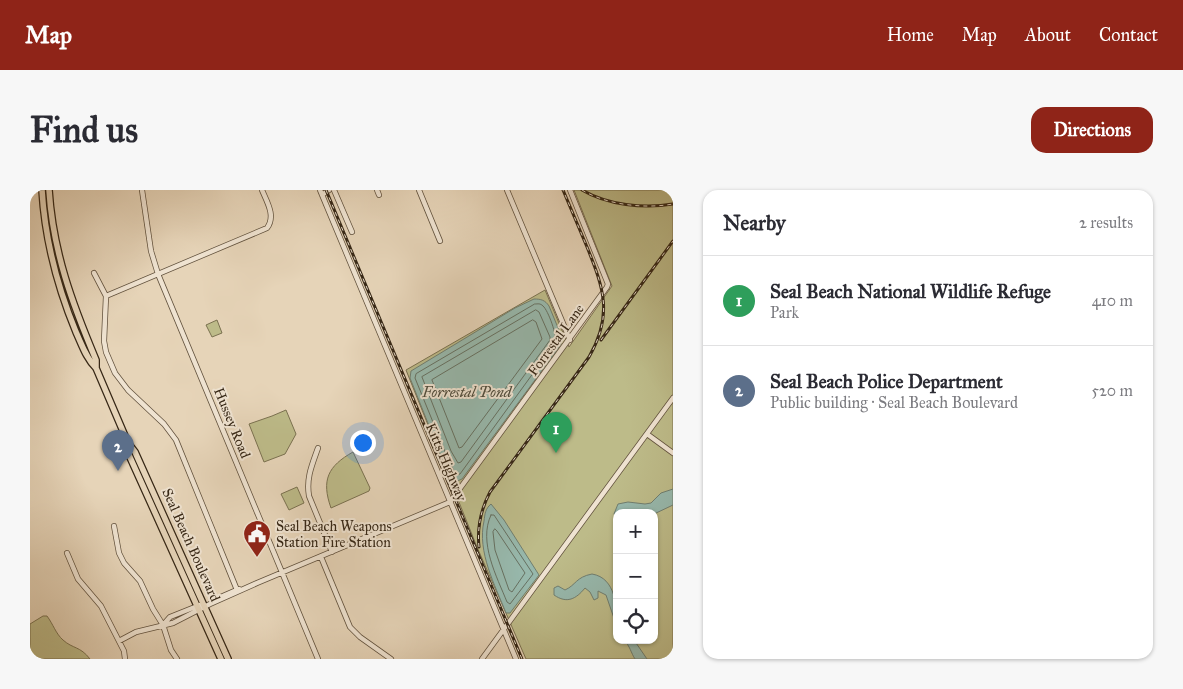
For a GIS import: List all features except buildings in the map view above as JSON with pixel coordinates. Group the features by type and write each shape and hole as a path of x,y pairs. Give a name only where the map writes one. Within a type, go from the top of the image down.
{"main road":[{"name":"Seal Beach Boulevard","path":"42,190 44,218 51,256 66,308 89,361 96,368 128,444 135,452 221,659"},
{"name":"Seal Beach Boulevard","path":"49,190 51,215 58,254 69,294 96,360 96,368"},
{"path":"51,256 58,254"},
{"name":"Seal Beach Boulevard","path":"201,607 228,659"}],"street":[{"name":"Hussey Road","path":"142,190 151,251 158,274 318,659"},
{"path":"106,296 267,228 271,214 262,190"},
{"path":"321,192 329,190"},
{"path":"334,190 352,232"},
{"path":"419,190 440,241"},
{"path":"507,190 570,340"},
{"name":"Forrestal Lane","path":"450,502 608,287 601,265 570,190"},
{"name":"Kitts Highway","path":"321,192 516,659"},
{"path":"94,273 106,296 104,341 112,368 128,390 160,420 176,440 237,590"},
{"path":"482,659 673,398"},
{"path":"647,434 673,453"},
{"path":"318,448 310,470 308,486 312,503 332,552"},
{"path":"201,607 450,502"},
{"path":"114,526 119,553 124,562 140,580 153,609 163,625 171,650 177,659"},
{"path":"68,553 78,579 101,606 119,641 125,659"},
{"path":"321,557 350,627 391,659"},
{"path":"119,641 136,632 173,623 201,607 237,590 255,584"}],"shaded area":[{"path":"574,190 673,190 673,659 526,659 477,547 406,370 545,290 569,347 612,286"},
{"path":"217,320 222,333 212,337 206,325"},
{"path":"286,410 296,434 285,454 264,462 249,424"},
{"path":"353,452 370,488 369,491 331,508 327,489 329,475 332,468"},
{"path":"297,487 304,503 289,510 281,494"},
{"path":"43,616 47,616 63,640 83,652 90,659 30,659 30,624"}],"water":[{"name":"Forrestal Pond","path":"534,299 543,300 549,306 561,335 560,346 462,479 455,482 441,456 410,378 411,371 515,308"},
{"path":"673,489 673,505 658,512 658,509 616,509 618,504 628,502 651,503 661,493"},
{"path":"491,504 504,520 539,575 510,613 506,613 492,580 483,545 482,533 486,512"},
{"path":"592,574 606,581 613,592 613,615 606,595 598,591 598,598 594,600 590,592 585,588 575,597 567,600 554,595 554,588 558,586 565,590 583,577"},
{"path":"637,644 647,659 635,659 628,645"}],"railway":[{"path":"326,190 522,659"},
{"path":"479,547 480,519 490,492 589,357 597,342 601,328 603,302 598,276 563,190"},
{"path":"582,190 603,199 638,206 673,204"},
{"path":"601,340 673,241"}],"place":[{"name":"Seal Beach National Wildlife Refuge","path":"556,453"},
{"name":"Seal Beach Police Department","path":"118,471"},
{"name":"Seal Beach Weapons Station Fire Station","path":"257,558"}]}
